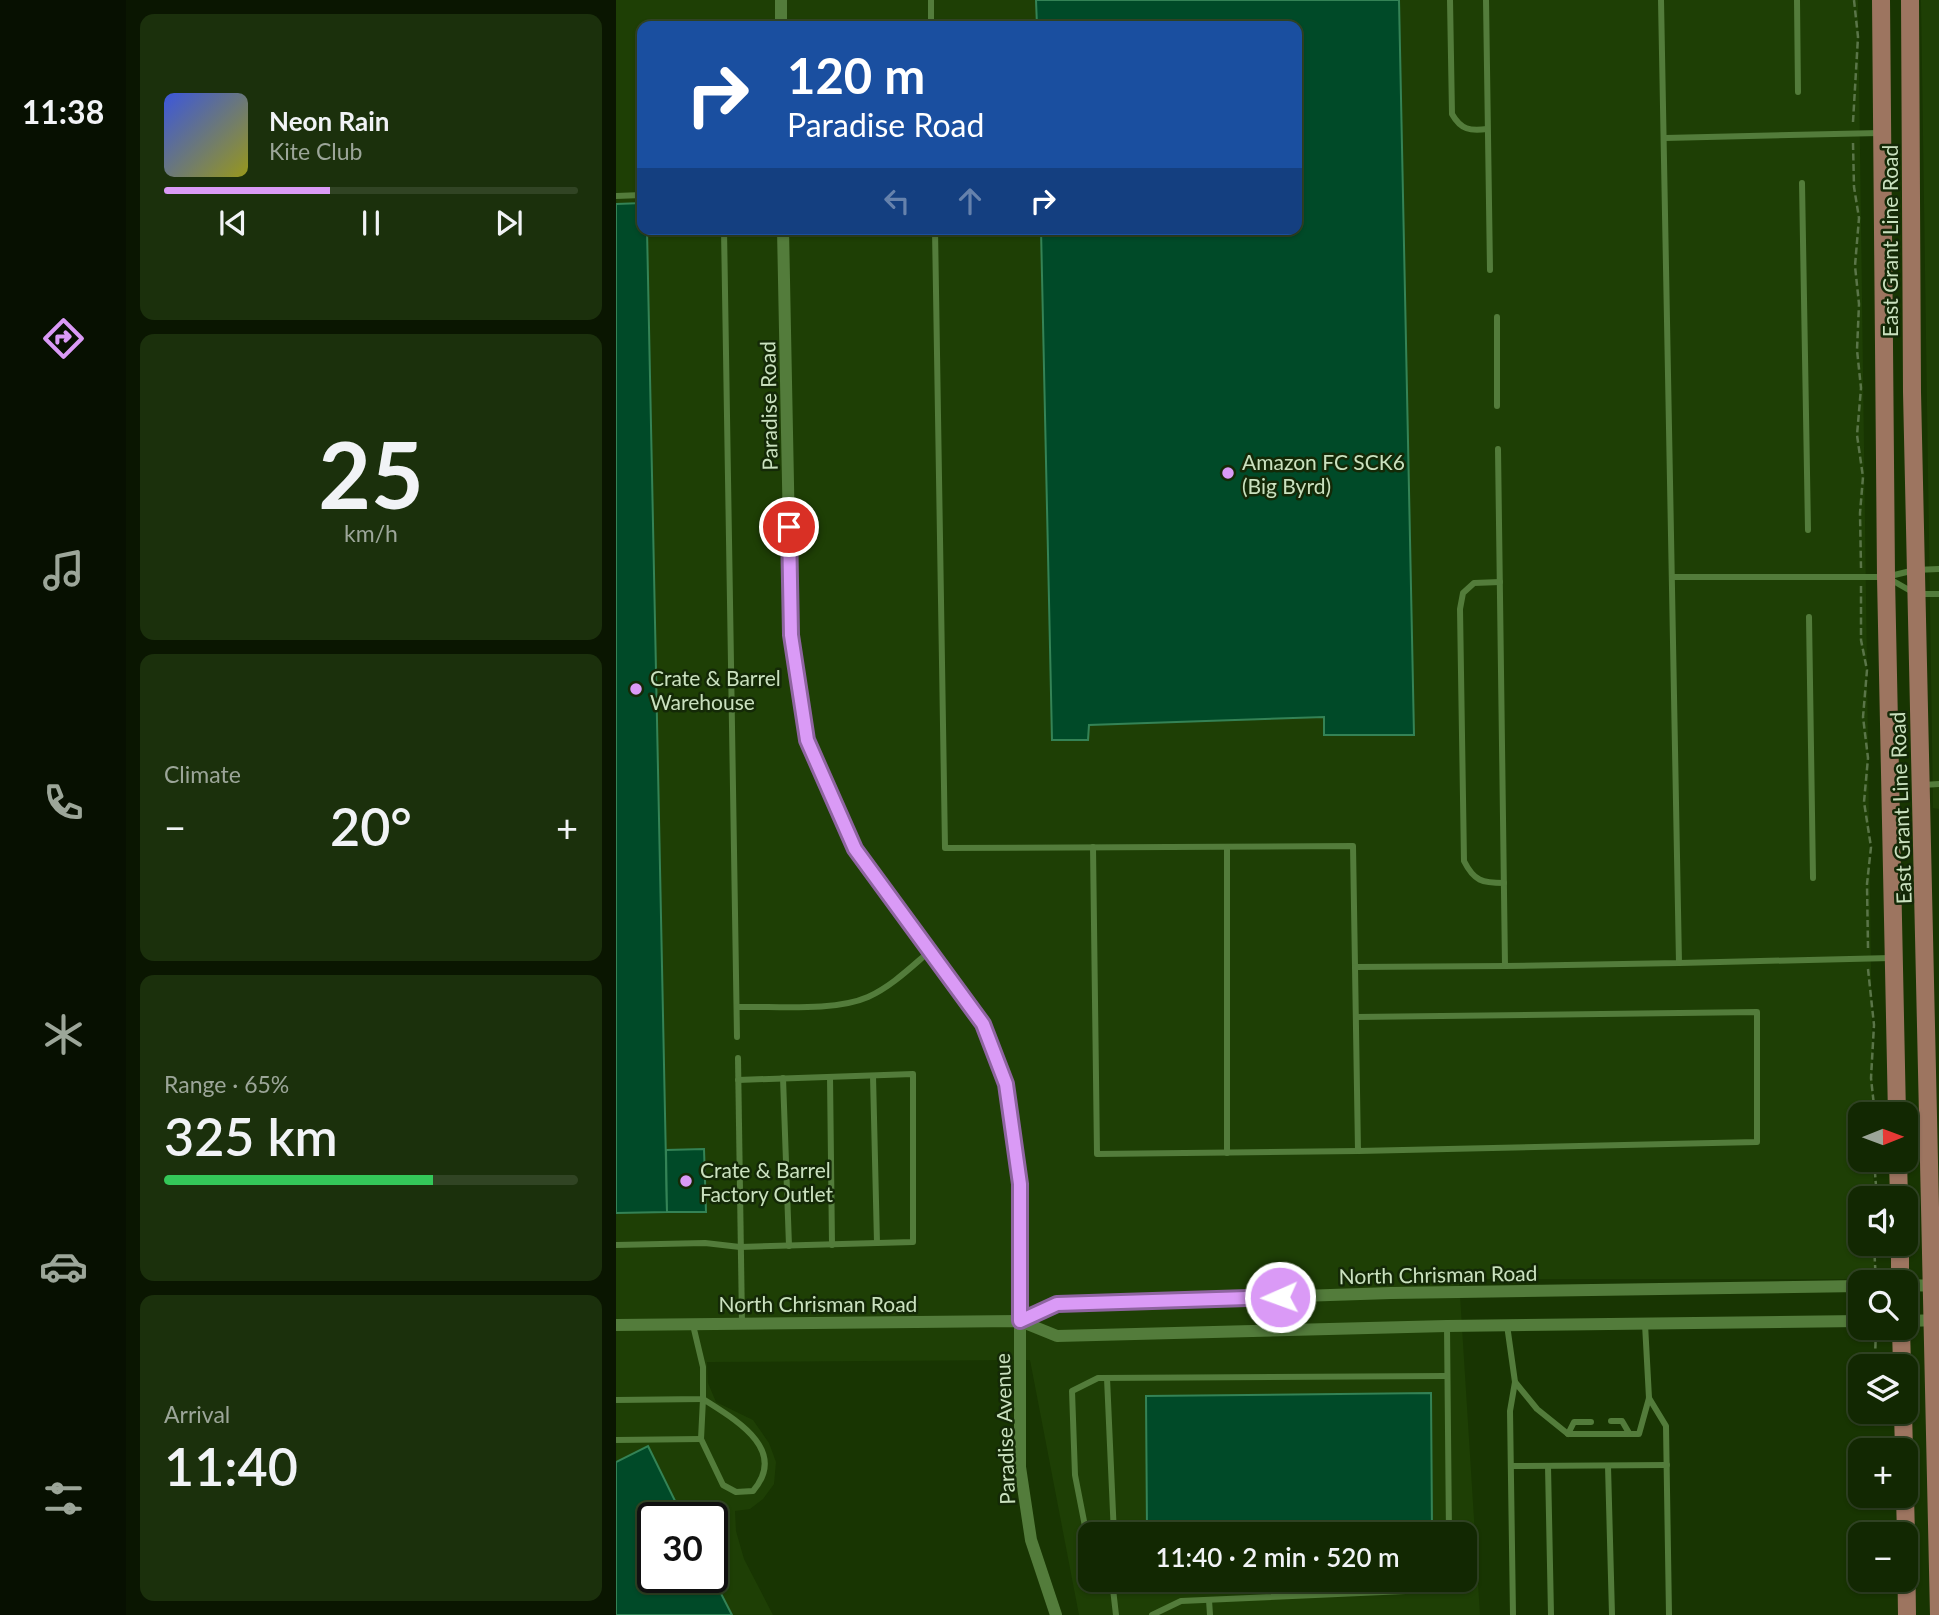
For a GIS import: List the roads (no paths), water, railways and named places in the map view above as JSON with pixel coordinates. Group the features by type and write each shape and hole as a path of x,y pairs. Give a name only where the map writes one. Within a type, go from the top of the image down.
{"main road":[{"name":"East Grant Line Road","path":"1881,0 1886,577 1897,1102"},
{"name":"East Grant Line Road","path":"1910,0 1915,570 1931,785 1939,1615"},
{"path":"1907,1592 1907,1615"}],"street":[{"path":"781,0 781,21"},
{"name":"Paradise Road","path":"783,235 791,635 807,740 855,849 983,1024 1006,1084 1020,1184 1020,1321"},
{"path":"1918,1285 1936,1285"},
{"name":"North Chrisman Road","path":"1020,1321 1057,1304 1391,1293 1848,1286"},
{"path":"1918,1321 1936,1320"},
{"name":"North Chrisman Road","path":"616,1325 1020,1321 1057,1336 1447,1326 1848,1321"},
{"name":"Paradise Avenue","path":"1020,1321 1020,1466 1024,1499 1031,1539 1056,1615"}],"lane":[{"path":"931,0 931,21"},
{"path":"1450,0 1452,114 1458,125 1470,131 1487,129"},
{"path":"1486,0 1490,270"},
{"path":"1661,0 1679,963"},
{"path":"1797,0 1798,92"},
{"path":"1665,138 1881,133"},
{"path":"1802,183 1808,530"},
{"path":"616,196 637,195"},
{"path":"724,235 737,1037"},
{"path":"935,235 945,848 1353,846 1358,1151"},
{"path":"1497,317 1497,406"},
{"path":"1499,449 1505,966"},
{"path":"1672,578 1886,577 1915,570 1939,569"},
{"path":"1886,577 1916,594 1939,594"},
{"path":"1500,582 1474,583 1463,593 1460,635 1464,861 1471,875 1482,883 1504,883"},
{"path":"1809,617 1813,877"},
{"path":"1093,847 1097,1154 1757,1142 1757,1012 1356,1017"},
{"path":"1227,847 1227,1153"},
{"path":"737,1007 843,1004 867,997 893,982 930,951"},
{"path":"1355,967 1894,957"},
{"path":"738,1058 742,1323"},
{"path":"616,1245 705,1243 740,1247 913,1242 912,1074 738,1080"},
{"path":"873,1076 877,1244"},
{"path":"830,1077 832,1245"},
{"path":"783,1078 789,1246"},
{"path":"616,1400 703,1399 754,1436 766,1461 764,1477 753,1491 736,1492 723,1485 701,1439 703,1399 703,1367 693,1323"},
{"path":"1515,1382 1537,1409 1568,1434 1639,1434 1649,1398 1645,1324"},
{"path":"1507,1325 1515,1382 1510,1411 1513,1615"},
{"path":"1447,1326 1445,1376 1449,1522"},
{"path":"1084,1522 1075,1475 1072,1391 1098,1378 1445,1376"},
{"path":"1107,1378 1113,1522"},
{"path":"1649,1398 1666,1426 1669,1615"},
{"path":"1611,1422 1622,1421 1629,1433"},
{"path":"1568,1434 1574,1422 1591,1422"},
{"path":"616,1440 701,1439"},
{"path":"1511,1466 1667,1465"},
{"path":"1548,1466 1551,1615"},
{"path":"1608,1466 1612,1615"},
{"path":"1113,1592 1116,1615"},
{"path":"1152,1615 1181,1601 1385,1592"},
{"path":"1209,1600 1210,1615"}],"place":[{"name":"Amazon FC SCK6 (Big Byrd)","path":"1228,473"},
{"name":"Crate & Barrel Warehouse","path":"636,689"},
{"name":"Crate & Barrel Factory Outlet","path":"686,1181"}]}
